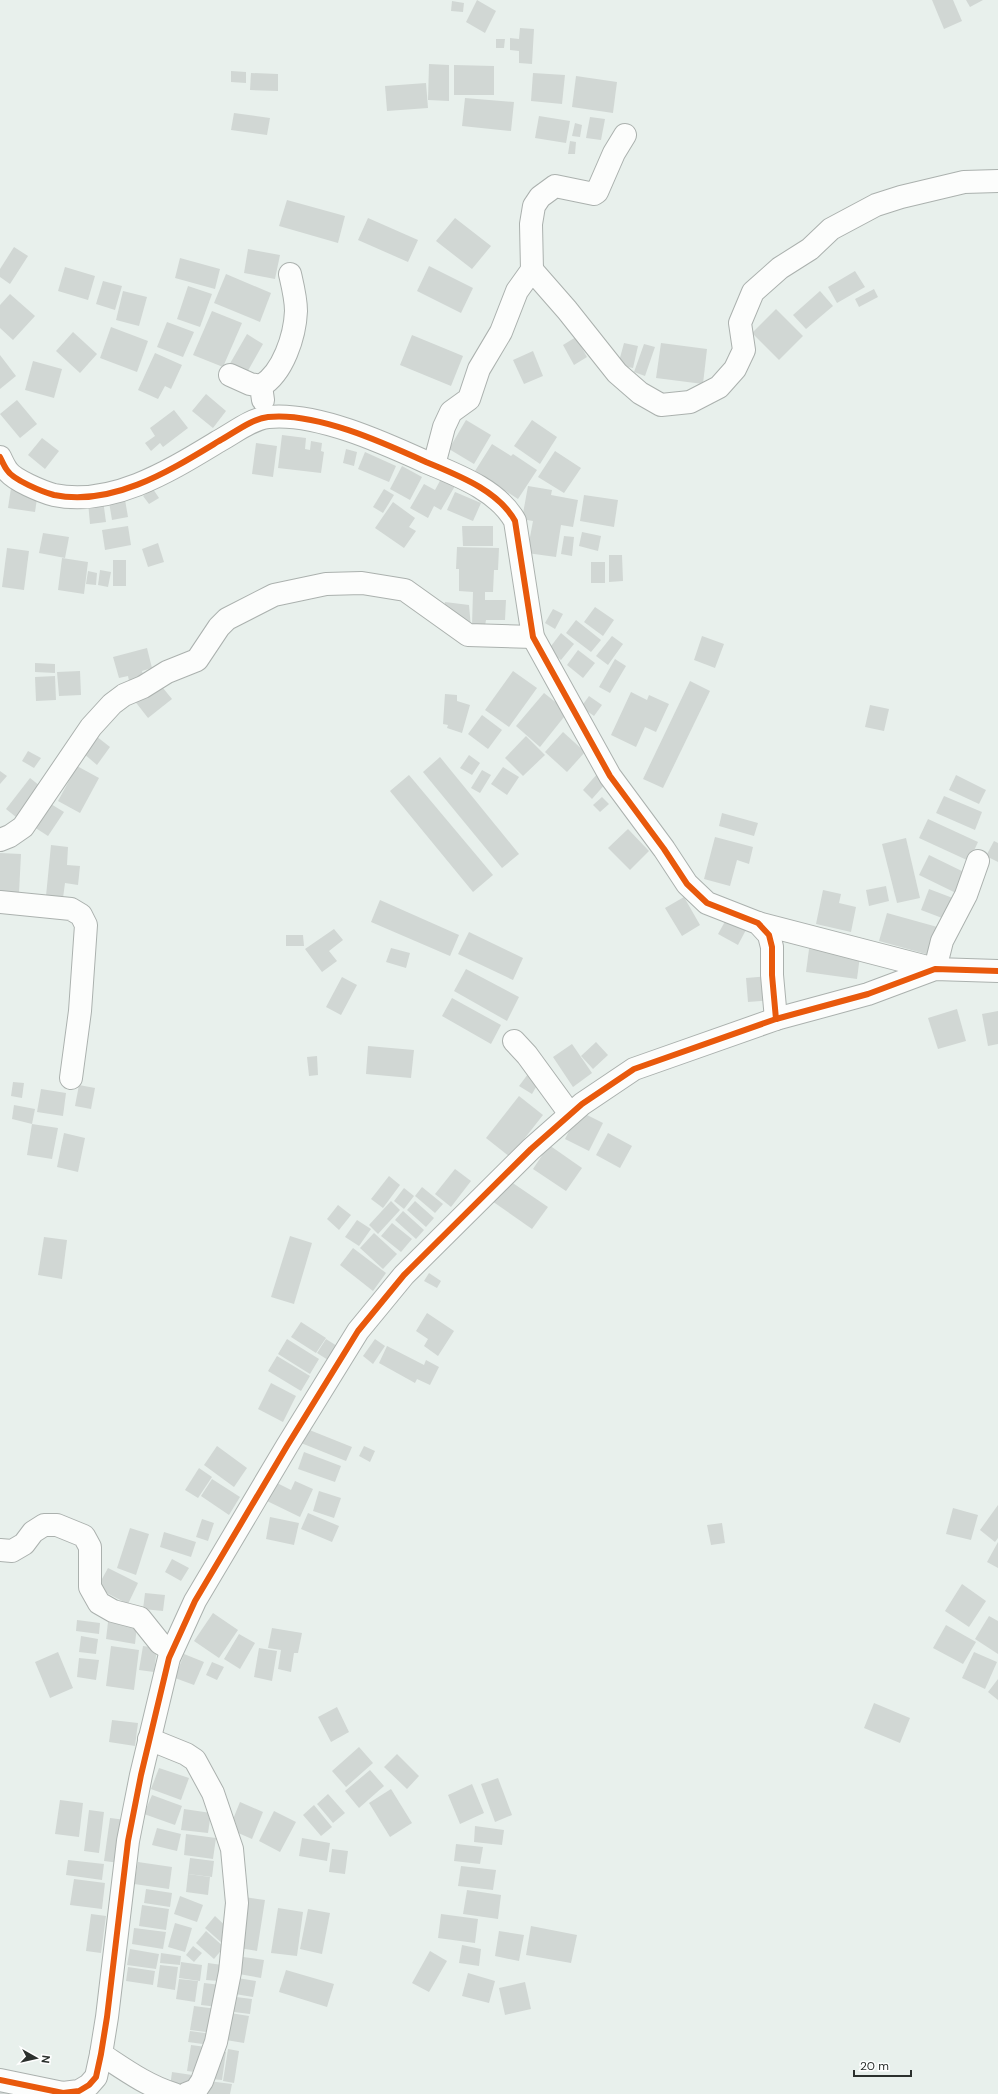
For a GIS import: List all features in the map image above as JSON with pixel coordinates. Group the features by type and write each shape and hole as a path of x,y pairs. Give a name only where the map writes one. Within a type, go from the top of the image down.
{"street":[{"path":"434,465 444,428 451,412 469,399 479,369 501,332 517,291 532,270 531,224 534,206 537,201 555,186 594,194 597,192 614,153 625,135"},
{"path":"532,270 567,310 617,374 640,393 661,405 690,402 719,387 735,369 744,350 740,323 753,292 780,268 810,249 831,229 876,205 901,197 964,182 998,181"},
{"path":"230,375 250,384 261,386 270,379 277,369 294,328 296,297 290,274"},
{"path":"261,386 266,418"},
{"path":"0,457 8,477 43,492 70,497 92,497 129,488 188,460 255,421 266,418 303,418 331,426 434,465 482,489 498,499 509,510 515,521 533,637 610,776 664,849 687,884 707,903 758,923 935,969 998,971"},
{"path":"0,840 10,836 23,827 91,727 112,704 124,695 143,687 167,672 197,660 219,627 227,619 274,595 326,584 362,583 405,590 468,635 533,637"},
{"path":"935,969 942,941 966,895 978,861"},
{"path":"0,902 70,909 81,916 86,925 80,1011 72,1078"},
{"path":"758,923 769,935 772,942 772,975 776,1019"},
{"path":"0,2080 63,2093 71,2093 89,2085 96,2077 110,1996 128,1841 149,1739 172,1650 195,1601 358,1331 404,1275 490,1189 570,1114 582,1104 634,1069 776,1019 868,994 935,969"},
{"path":"514,1041 527,1055 570,1114"},
{"path":"0,1550 12,1551 24,1544 34,1532 44,1525 57,1525 84,1536 90,1547 90,1587 100,1603 113,1611 140,1618 160,1643 172,1650"},
{"path":"149,1739 186,1754 195,1760 213,1793 232,1848 237,1903 230,1972 216,2042 202,2081 196,2090 186,2094"},
{"path":"101,2054 135,2076 162,2090 174,2094"}],"building":[{"path":"477,0 496,11 485,33 466,22"},
{"path":"932,0 953,0 962,21 944,29"},
{"path":"966,0 983,0 970,7"},
{"path":"452,1 464,3 463,12 451,11"},
{"path":"520,28 534,29 532,64 519,63 519,51 510,50 510,38 519,39"},
{"path":"496,39 505,39 504,48 496,48"},
{"path":"429,64 449,65 449,101 428,100"},
{"path":"454,65 494,66 494,95 454,95"},
{"path":"231,71 246,72 246,83 231,82"},
{"path":"251,73 278,74 278,91 250,90"},
{"path":"533,73 565,75 562,104 531,101"},
{"path":"576,76 617,82 613,113 572,107"},
{"path":"426,83 428,108 387,111 385,86"},
{"path":"465,98 514,102 511,131 462,126"},
{"path":"234,113 270,118 267,135 231,130"},
{"path":"539,116 570,121 566,143 535,138"},
{"path":"590,117 605,119 601,140 586,138"},
{"path":"575,123 582,125 580,137 572,136"},
{"path":"570,141 576,142 575,154 568,154"},
{"path":"287,200 345,216 338,243 279,226"},
{"path":"368,218 418,240 408,262 358,240"},
{"path":"455,218 491,246 472,269 436,241"},
{"path":"14,247 28,256 10,284 0,277 0,269"},
{"path":"248,249 280,255 275,279 244,273"},
{"path":"180,258 220,269 215,289 175,278"},
{"path":"429,266 473,288 461,313 417,291"},
{"path":"65,267 95,276 88,300 58,291"},
{"path":"855,271 865,287 837,303 828,287"},
{"path":"226,274 271,293 260,322 214,303"},
{"path":"103,281 122,286 115,310 96,304"},
{"path":"188,286 212,294 200,327 177,319"},
{"path":"874,289 878,297 859,307 855,299"},
{"path":"123,291 147,297 139,326 116,320"},
{"path":"820,291 833,306 806,329 793,315"},
{"path":"10,294 35,316 13,340 0,328 0,305"},
{"path":"776,309 803,336 779,360 752,333"},
{"path":"212,311 242,323 223,367 193,355"},
{"path":"167,322 194,332 183,357 157,347"},
{"path":"111,327 148,341 137,372 100,358"},
{"path":"73,332 97,354 80,373 56,351"},
{"path":"247,334 263,344 245,376 228,367"},
{"path":"412,335 463,356 451,386 400,365"},
{"path":"576,337 587,357 574,365 563,345"},
{"path":"624,343 638,346 633,368 618,365"},
{"path":"661,343 707,349 703,384 656,378"},
{"path":"644,344 655,347 645,376 634,372"},
{"path":"533,351 543,376 524,384 513,360"},
{"path":"155,353 182,365 171,389 165,386 158,399 138,390"},
{"path":"0,355 16,376 0,389"},
{"path":"33,361 62,369 54,398 25,390"},
{"path":"206,394 226,411 213,428 192,411"},
{"path":"17,400 37,424 20,438 0,414"},
{"path":"174,410 188,428 163,447 160,443 151,451 145,443 155,436 150,428"},
{"path":"466,420 491,435 474,464 449,449"},
{"path":"532,420 557,437 540,464 514,446"},
{"path":"282,435 306,438 305,449 310,450 311,441 322,443 321,451 324,452 321,473 278,468"},
{"path":"42,438 59,451 45,469 28,455"},
{"path":"256,443 277,446 273,477 252,474"},
{"path":"492,444 511,456 513,454 537,470 518,499 475,471"},
{"path":"346,449 357,452 354,466 343,463"},
{"path":"555,451 581,468 564,493 538,477"},
{"path":"365,452 396,466 389,482 358,469"},
{"path":"402,466 422,477 410,500 390,489"},
{"path":"441,479 455,486 441,510 434,506 428,518 410,508 424,484 435,490"},
{"path":"528,486 552,490 551,495 578,500 573,527 561,525 556,557 527,553 533,521 522,519"},
{"path":"11,488 38,492 35,512 8,508"},
{"path":"153,489 159,498 149,504 143,496"},
{"path":"384,489 394,495 383,513 373,507"},
{"path":"455,492 481,503 473,521 447,510"},
{"path":"124,494 128,517 112,520 108,496"},
{"path":"584,495 618,500 614,527 580,521"},
{"path":"103,500 106,522 90,524 88,502"},
{"path":"393,502 415,518 409,527 416,531 404,548 375,528"},
{"path":"128,526 131,545 105,550 102,530"},
{"path":"462,526 493,526 493,546 463,546"},
{"path":"582,532 601,536 598,551 579,546"},
{"path":"43,533 69,537 65,558 39,553"},
{"path":"564,536 574,537 572,556 561,554"},
{"path":"158,543 164,562 148,567 142,549"},
{"path":"457,547 499,548 498,570 494,570 493,592 485,592 485,600 506,600 505,620 486,620 485,626 472,626 473,592 459,591 459,569 456,569"},
{"path":"7,548 29,551 24,590 2,587"},
{"path":"609,555 622,555 623,581 609,582"},
{"path":"62,558 88,562 84,594 58,590"},
{"path":"113,560 126,560 126,586 113,586"},
{"path":"591,562 605,562 605,583 591,583"},
{"path":"100,570 111,572 108,587 98,585"},
{"path":"88,571 97,573 96,585 86,584"},
{"path":"445,602 469,605 471,628 443,614"},
{"path":"595,607 614,620 603,636 584,622"},
{"path":"553,609 563,614 555,629 545,623"},
{"path":"576,620 601,640 591,652 566,633"},
{"path":"561,633 574,644 561,660 548,650"},
{"path":"612,636 623,644 608,665 596,656"},
{"path":"702,636 724,644 715,668 694,660"},
{"path":"147,648 152,668 142,671 145,682 130,686 128,676 119,678 113,657"},
{"path":"578,650 595,663 583,678 567,665"},
{"path":"615,659 626,666 610,693 599,687"},
{"path":"35,663 55,664 55,673 35,672"},
{"path":"80,671 81,695 59,696 57,672"},
{"path":"513,671 537,688 509,727 485,710"},
{"path":"55,676 56,700 36,701 35,677"},
{"path":"690,681 710,691 663,788 643,779"},
{"path":"158,682 172,699 148,718 134,700"},
{"path":"631,692 647,700 649,695 669,704 656,732 645,727 636,747 611,735"},
{"path":"544,693 568,712 540,747 516,726"},
{"path":"445,694 457,695 457,701 470,705 462,733 447,728 448,725 443,724"},
{"path":"589,696 602,705 594,716 581,707"},
{"path":"870,705 889,709 884,731 865,727"},
{"path":"482,715 502,730 488,749 468,734"},
{"path":"563,732 585,752 567,772 545,752"},
{"path":"96,736 110,747 97,765 83,753"},
{"path":"526,736 545,755 523,776 505,758"},
{"path":"28,751 41,758 34,768 22,761"},
{"path":"469,755 480,763 472,775 460,768"},
{"path":"440,757 519,854 502,868 423,772"},
{"path":"77,766 99,778 80,813 58,801"},
{"path":"503,767 519,777 507,795 491,784"},
{"path":"482,770 491,775 480,793 471,788"},
{"path":"0,771 7,776 0,784"},
{"path":"598,773 607,782 592,799 583,790"},
{"path":"409,775 493,875 473,892 390,791"},
{"path":"956,775 986,790 979,804 949,790"},
{"path":"30,778 45,790 21,821 6,809"},
{"path":"944,796 982,812 975,830 936,813"},
{"path":"602,797 609,804 600,812 593,805"},
{"path":"46,801 64,812 48,836 31,825"},
{"path":"722,813 758,823 754,836 719,826"},
{"path":"928,819 978,842 969,861 919,838"},
{"path":"628,829 649,851 630,870 608,848"},
{"path":"715,837 753,847 749,864 737,860 730,886 704,879"},
{"path":"906,838 920,898 897,903 882,844"},
{"path":"994,841 998,843 998,862 986,856"},
{"path":"51,845 68,847 67,865 80,866 78,885 65,883 63,898 46,896"},
{"path":"0,853 21,854 19,893 0,892"},
{"path":"929,855 968,874 958,894 919,875"},
{"path":"886,886 889,901 869,906 866,890"},
{"path":"929,889 958,900 950,921 921,910"},
{"path":"823,890 841,894 839,903 856,907 851,932 816,924"},
{"path":"684,897 700,925 682,936 665,908"},
{"path":"380,900 459,935 450,956 371,922"},
{"path":"887,913 941,928 933,956 879,941"},
{"path":"727,918 747,928 738,945 718,934"},
{"path":"334,929 343,940 329,951 337,961 322,972 305,949"},
{"path":"469,932 523,958 513,980 458,954"},
{"path":"286,935 303,935 304,946 286,946"},
{"path":"391,948 410,953 406,968 386,962"},
{"path":"809,949 860,956 857,979 806,972"},
{"path":"466,969 519,997 507,1021 454,991"},
{"path":"770,976 772,1000 748,1002 746,978"},
{"path":"342,977 357,985 341,1015 326,1007"},
{"path":"452,998 501,1025 491,1044 442,1016"},
{"path":"957,1009 966,1041 938,1049 928,1018"},
{"path":"998,1011 998,1044 988,1046 982,1014"},
{"path":"596,1042 608,1055 593,1069 581,1056"},
{"path":"572,1044 592,1073 573,1087 553,1057"},
{"path":"368,1046 414,1050 411,1078 366,1074"},
{"path":"317,1056 318,1075 309,1076 307,1057"},
{"path":"528,1074 539,1082 532,1094 519,1086"},
{"path":"13,1082 24,1083 22,1098 11,1096"},
{"path":"79,1085 95,1088 91,1109 75,1106"},
{"path":"41,1089 66,1093 63,1116 37,1112"},
{"path":"519,1096 543,1115 510,1157 486,1138"},
{"path":"14,1105 35,1109 32,1124 12,1119"},
{"path":"579,1111 603,1123 589,1151 565,1139"},
{"path":"32,1124 58,1128 52,1159 27,1155"},
{"path":"64,1133 85,1138 78,1172 57,1167"},
{"path":"608,1133 632,1146 620,1168 596,1155"},
{"path":"549,1145 582,1168 566,1191 533,1169"},
{"path":"455,1169 471,1181 451,1207 435,1194"},
{"path":"389,1176 400,1185 383,1208 371,1199"},
{"path":"507,1179 548,1207 532,1229 492,1201"},
{"path":"422,1187 443,1204 435,1213 415,1196"},
{"path":"404,1188 414,1196 404,1209 394,1201"},
{"path":"391,1201 400,1210 378,1234 369,1225"},
{"path":"415,1201 434,1218 426,1227 407,1210"},
{"path":"338,1205 351,1215 339,1230 327,1219"},
{"path":"403,1211 424,1230 416,1239 395,1220"},
{"path":"357,1220 371,1229 359,1246 345,1237"},
{"path":"392,1223 412,1239 401,1252 381,1236"},
{"path":"374,1233 397,1254 383,1269 360,1248"},
{"path":"290,1236 312,1243 294,1304 271,1297"},
{"path":"44,1237 67,1240 62,1279 38,1275"},
{"path":"353,1248 386,1273 373,1291 340,1265"},
{"path":"429,1273 441,1281 437,1288 424,1281"},
{"path":"427,1313 454,1331 438,1356 424,1346 428,1339 416,1331"},
{"path":"301,1322 326,1338 316,1353 291,1337"},
{"path":"287,1339 319,1359 310,1374 278,1354"},
{"path":"326,1339 337,1346 328,1360 317,1353"},
{"path":"375,1339 385,1346 373,1364 363,1356"},
{"path":"387,1346 424,1365 426,1360 439,1367 430,1385 417,1379 415,1383 379,1363"},
{"path":"277,1356 310,1376 301,1391 268,1371"},
{"path":"271,1383 296,1396 283,1422 258,1409"},
{"path":"307,1429 352,1447 346,1461 301,1443"},
{"path":"217,1446 247,1468 234,1487 204,1465"},
{"path":"364,1446 375,1451 370,1462 359,1456"},
{"path":"304,1452 341,1466 335,1482 298,1469"},
{"path":"199,1468 212,1477 198,1498 185,1490"},
{"path":"212,1479 240,1497 229,1515 201,1496"},
{"path":"295,1481 313,1489 300,1517 267,1501 275,1482 291,1490"},
{"path":"319,1491 341,1498 334,1518 313,1511"},
{"path":"998,1505 998,1538 995,1542 980,1530"},
{"path":"953,1508 978,1515 971,1540 946,1534"},
{"path":"308,1513 339,1526 332,1542 301,1529"},
{"path":"270,1517 299,1523 294,1545 266,1539"},
{"path":"202,1519 214,1523 208,1541 196,1537"},
{"path":"722,1523 725,1543 711,1545 707,1525"},
{"path":"130,1528 149,1534 136,1575 117,1568"},
{"path":"164,1532 196,1542 191,1557 160,1547"},
{"path":"998,1542 998,1568 987,1562"},
{"path":"172,1559 189,1568 181,1581 165,1572"},
{"path":"108,1568 138,1583 128,1604 97,1588"},
{"path":"962,1584 986,1601 969,1627 945,1611"},
{"path":"145,1593 165,1595 163,1611 143,1609"},
{"path":"213,1613 238,1630 219,1658 194,1641"},
{"path":"989,1616 998,1621 998,1654 975,1639"},
{"path":"77,1620 100,1623 99,1634 76,1631"},
{"path":"108,1622 137,1626 135,1644 106,1639"},
{"path":"946,1625 976,1642 963,1664 933,1648"},
{"path":"272,1628 302,1633 298,1653 294,1653 291,1672 278,1669 281,1650 268,1648"},
{"path":"239,1634 255,1643 240,1669 224,1659"},
{"path":"81,1636 98,1639 96,1654 79,1652"},
{"path":"111,1646 139,1650 134,1690 106,1686"},
{"path":"143,1646 157,1648 154,1672 139,1670"},
{"path":"259,1648 277,1651 272,1681 254,1677"},
{"path":"58,1652 73,1688 50,1698 35,1662"},
{"path":"974,1652 997,1662 985,1689 962,1678"},
{"path":"184,1654 204,1662 194,1685 175,1678"},
{"path":"79,1658 99,1660 96,1680 77,1677"},
{"path":"212,1662 224,1667 217,1680 206,1675"},
{"path":"998,1679 998,1700 988,1692"},
{"path":"874,1703 910,1718 900,1743 864,1728"},
{"path":"337,1707 349,1732 331,1742 318,1717"},
{"path":"112,1720 138,1723 135,1746 109,1742"},
{"path":"359,1747 373,1763 346,1787 332,1771"},
{"path":"397,1754 419,1776 407,1789 384,1767"},
{"path":"159,1768 189,1778 181,1800 151,1789"},
{"path":"370,1770 384,1786 359,1808 345,1791"},
{"path":"498,1778 512,1815 495,1822 481,1784"},
{"path":"472,1784 484,1813 460,1824 448,1795"},
{"path":"391,1789 412,1823 390,1837 369,1803"},
{"path":"328,1794 345,1813 333,1823 317,1804"},
{"path":"152,1795 182,1806 175,1825 144,1814"},
{"path":"60,1800 83,1803 79,1837 55,1834"},
{"path":"240,1802 263,1812 252,1839 229,1829"},
{"path":"314,1805 332,1827 321,1836 303,1815"},
{"path":"184,1809 211,1813 208,1833 181,1830"},
{"path":"89,1810 104,1812 99,1853 84,1851"},
{"path":"274,1811 296,1822 280,1852 259,1841"},
{"path":"110,1818 126,1820 120,1863 104,1861"},
{"path":"475,1826 504,1830 502,1845 474,1842"},
{"path":"157,1828 181,1834 177,1851 152,1845"},
{"path":"186,1834 216,1838 213,1859 184,1855"},
{"path":"302,1838 330,1843 327,1861 299,1856"},
{"path":"456,1844 483,1847 480,1864 454,1861"},
{"path":"332,1849 348,1851 345,1874 329,1872"},
{"path":"190,1858 214,1861 212,1877 188,1874"},
{"path":"68,1860 104,1864 102,1880 66,1875"},
{"path":"138,1862 172,1867 169,1889 134,1884"},
{"path":"461,1866 496,1870 493,1890 458,1886"},
{"path":"188,1874 210,1877 208,1895 186,1892"},
{"path":"74,1879 105,1883 102,1909 70,1905"},
{"path":"146,1889 172,1893 170,1907 144,1903"},
{"path":"467,1890 501,1895 498,1919 463,1914"},
{"path":"180,1896 203,1905 197,1922 174,1914"},
{"path":"244,1897 265,1900 257,1951 239,1948"},
{"path":"142,1905 169,1909 166,1930 139,1926"},
{"path":"278,1908 303,1912 297,1956 271,1953"},
{"path":"308,1909 330,1913 322,1954 300,1949"},
{"path":"91,1914 106,1916 101,1953 86,1951"},
{"path":"441,1914 478,1919 475,1943 438,1938"},
{"path":"215,1916 233,1933 223,1944 205,1928"},
{"path":"175,1923 192,1928 185,1952 168,1947"},
{"path":"531,1926 577,1935 571,1963 526,1955"},
{"path":"134,1928 166,1932 163,1949 132,1944"},
{"path":"206,1931 224,1947 214,1959 196,1943"},
{"path":"499,1931 524,1935 519,1961 495,1956"},
{"path":"462,1945 481,1949 479,1966 459,1963"},
{"path":"193,1946 202,1953 194,1962 186,1955"},
{"path":"130,1949 159,1954 156,1969 127,1965"},
{"path":"430,1951 447,1961 429,1992 412,1983"},
{"path":"161,1953 181,1956 180,1965 160,1963"},
{"path":"236,1956 264,1960 261,1978 233,1973"},
{"path":"181,1962 202,1965 200,1981 179,1978"},
{"path":"208,1963 222,1965 220,1981 206,1980"},
{"path":"160,1965 178,1967 175,1990 157,1987"},
{"path":"128,1967 155,1971 153,1985 126,1981"},
{"path":"286,1970 334,1984 327,2007 279,1992"},
{"path":"468,1973 495,1981 489,2003 462,1996"},
{"path":"231,1977 256,1981 253,1997 229,1993"},
{"path":"179,1979 198,1981 195,2002 176,1999"},
{"path":"525,1982 531,2009 505,2015 499,1988"},
{"path":"204,1983 221,1985 218,2007 201,2005"},
{"path":"228,1996 252,1999 250,2014 226,2011"},
{"path":"194,2006 217,2009 214,2033 190,2030"},
{"path":"224,2012 249,2016 244,2043 220,2039"},
{"path":"190,2031 212,2034 210,2045 188,2042"},
{"path":"191,2045 206,2047 202,2073 187,2071"},
{"path":"228,2049 239,2051 234,2083 223,2081"},
{"path":"215,2051 226,2052 222,2080 211,2079"},
{"path":"172,2072 192,2075 190,2090 170,2087"},
{"path":"208,2081 232,2084 230,2094 206,2094"},
{"path":"0,2088 14,2094 0,2094"}],"cycle path":[{"path":"0,457 5,467 15,478 43,491 54,495 76,497 98,496 119,491 161,474 255,420 268,417 287,417 307,419 348,430 451,472 488,492 508,510 515,521 533,637 610,776 664,849 687,884 707,903 758,923 769,935 772,947 772,975 776,1019"},
{"path":"0,2080 63,2093 79,2091 89,2085 96,2077 107,2017 128,1841 141,1775 169,1658 195,1601 287,1446 358,1331 404,1275 531,1149 582,1104 634,1069 776,1019 868,994 935,969 998,971"}]}
